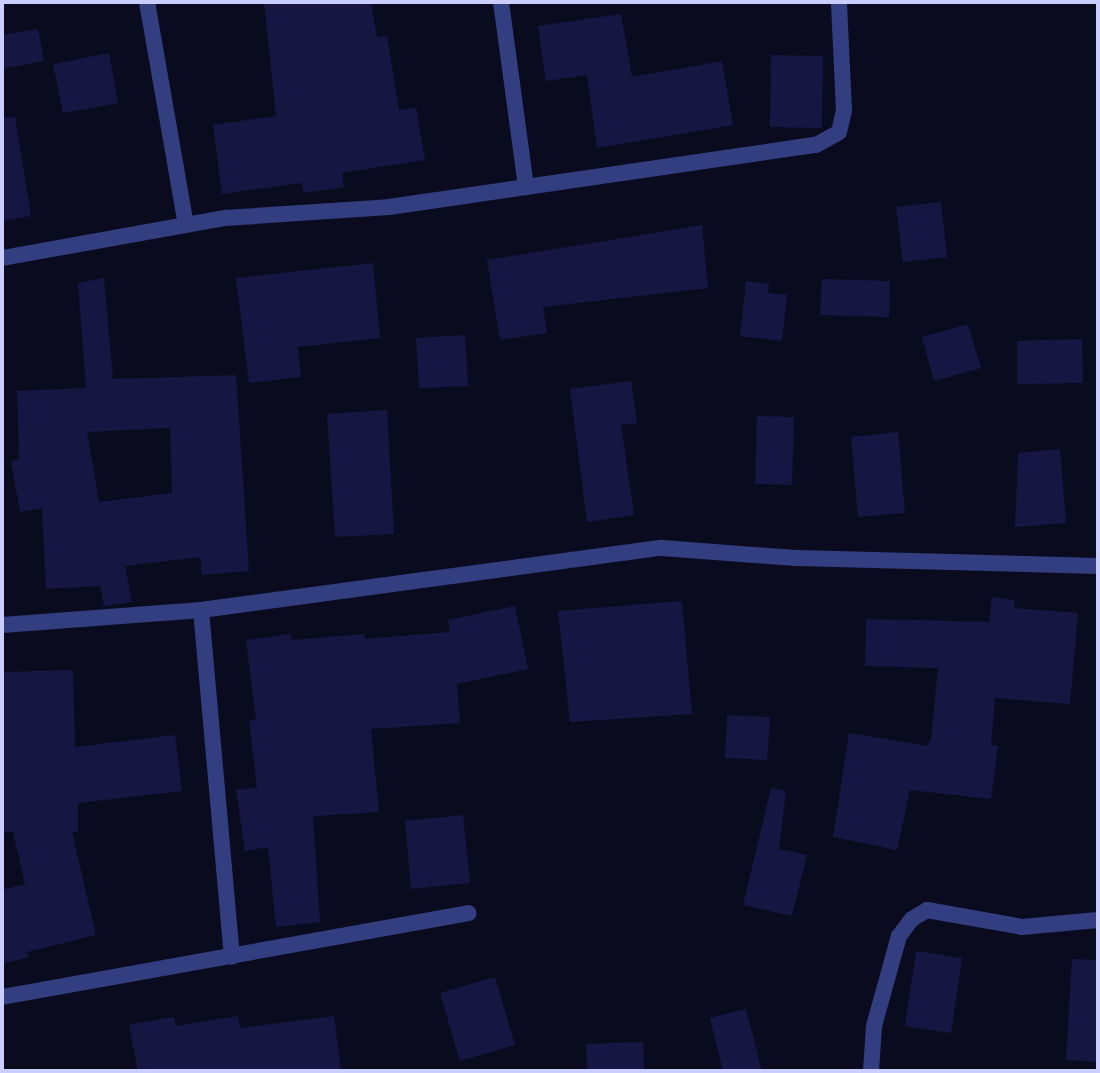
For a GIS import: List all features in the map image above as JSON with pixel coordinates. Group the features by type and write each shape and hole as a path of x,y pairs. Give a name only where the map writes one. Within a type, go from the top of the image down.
{"street":[{"path":"147,2 186,225"},
{"path":"501,2 526,187"},
{"path":"2,258 186,225 389,207 816,145 833,138 844,110 839,2"},
{"path":"2,625 201,610 662,548 796,558 1098,566"},
{"path":"201,610 232,957"},
{"path":"871,1071 874,1026 899,936 912,919 927,910 1022,927 1098,920"},
{"path":"2,997 469,913"}],"building":[{"path":"264,2 371,2 377,37 387,36 399,110 416,107 425,160 342,173 344,187 304,193 302,183 222,194 213,125 276,116"},
{"path":"621,14 632,77 722,61 733,125 597,148 587,75 546,81 538,26"},
{"path":"38,29 44,61 2,69 2,35"},
{"path":"109,53 118,103 63,113 53,64"},
{"path":"771,55 823,56 822,128 770,127"},
{"path":"15,117 31,216 2,221 2,118"},
{"path":"941,202 947,257 903,262 896,207"},
{"path":"702,225 708,288 543,307 547,333 500,340 487,260"},
{"path":"373,263 380,338 298,347 301,377 249,383 236,278"},
{"path":"104,278 113,379 236,375 249,571 202,575 200,557 125,566 132,602 104,606 100,586 46,589 42,508 20,512 11,461 19,460 17,391 86,388 78,283","holes":["170,428 172,493 99,502 87,432"]},
{"path":"822,279 890,281 889,317 820,315"},
{"path":"746,281 769,284 768,293 787,295 782,341 740,336"},
{"path":"968,324 981,368 934,381 922,337"},
{"path":"465,335 468,386 419,388 416,338"},
{"path":"1082,339 1083,383 1017,384 1017,341"},
{"path":"631,381 637,423 621,425 634,515 587,522 570,389"},
{"path":"387,410 394,534 335,537 327,414"},
{"path":"757,416 794,417 792,485 755,484"},
{"path":"898,432 905,513 858,517 851,437"},
{"path":"1060,449 1066,523 1015,527 1018,453"},
{"path":"992,597 1015,600 1014,608 1078,613 1070,704 995,698 991,745 998,746 991,799 910,790 897,850 833,837 849,733 927,746 931,739 938,668 865,666 866,619 989,622"},
{"path":"682,601 692,714 570,722 558,611"},
{"path":"515,606 528,669 457,684 460,723 371,729 379,812 313,816 320,922 276,927 268,847 245,851 236,790 257,787 249,721 256,720 246,640 291,634 291,640 365,634 365,639 450,632 448,620"},
{"path":"73,670 75,747 175,735 182,791 78,803 78,832 72,832 96,935 27,952 29,957 2,964 2,890 25,884 13,832 2,832 2,672"},
{"path":"727,715 770,717 767,760 725,758"},
{"path":"771,788 786,791 779,849 807,855 792,916 743,905"},
{"path":"463,815 470,883 411,889 405,821"},
{"path":"916,951 962,958 951,1033 905,1026"},
{"path":"1072,959 1098,960 1098,1062 1066,1060"},
{"path":"495,977 515,1045 460,1061 440,993"},
{"path":"746,1009 762,1071 723,1071 710,1018"},
{"path":"238,1016 240,1028 334,1016 341,1071 138,1071 129,1025 174,1017 176,1026"},
{"path":"643,1042 644,1071 587,1071 586,1044"}]}
